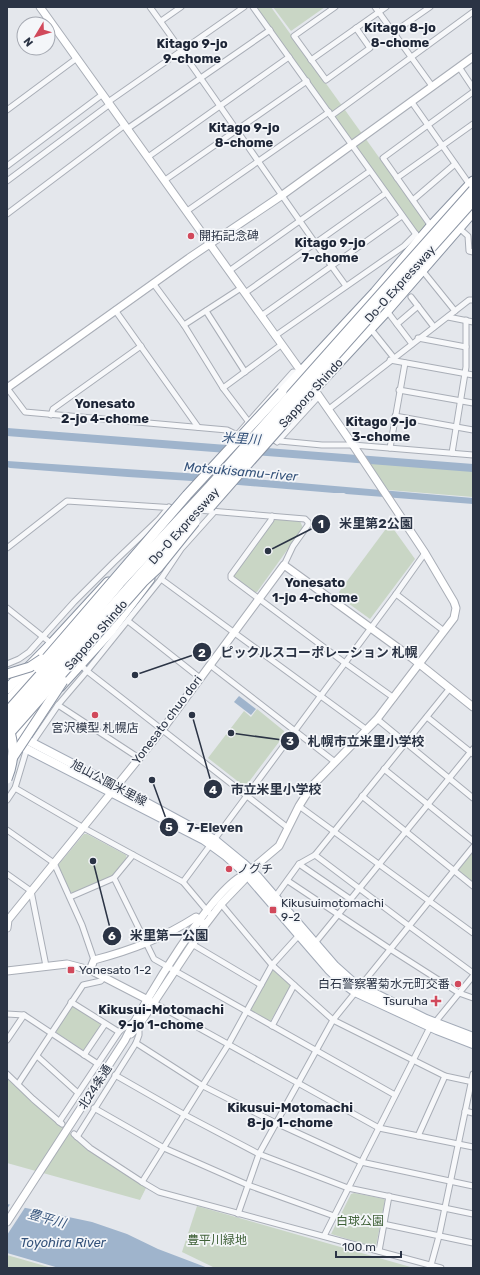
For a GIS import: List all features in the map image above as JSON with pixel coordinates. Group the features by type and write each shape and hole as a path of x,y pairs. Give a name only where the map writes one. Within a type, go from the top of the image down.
{"highway":[{"name":"Sapporo Shindo","path":"7,702 193,490 375,292 418,237 432,226 472,185"},
{"name":"Do-O Expressway","path":"7,712 120,583 210,486 472,185"},
{"name":"Do-O Expressway","path":"7,724 129,589 473,201"},
{"name":"Sapporo Shindo","path":"10,740 143,582 158,568 196,522 299,406 317,393 370,328 387,311 459,228 472,216"},
{"path":"7,688 52,644 98,591 137,554"},
{"path":"10,740 110,632 158,568"},
{"path":"7,674 22,670 40,661 120,583"},
{"path":"7,766 57,689 129,589"},
{"path":"7,724 13,748 12,764 7,779"}],"main road":[{"name":"旭山公園米里線","path":"7,729 10,740 30,746 213,842 226,856 248,872 258,877 334,975 358,989 433,1025 457,1039 473,1044"},
{"name":"旭山公園米里線","path":"248,872 302,933 315,943 340,972 358,989"},
{"name":"旭山公園米里線","path":"433,1025 473,1037"}],"street":[{"path":"40,7 211,244 281,345 329,409 425,553 454,602 456,608 454,618 377,719 310,787 279,846 248,872 240,876 222,894 171,970"},
{"path":"150,7 182,51 281,196 346,286"},
{"path":"161,22 181,7"},
{"path":"7,181 109,103 244,7"},
{"path":"253,7 418,237 275,336"},
{"path":"334,7 294,36 326,80 370,48 356,28"},
{"path":"375,7 432,86"},
{"path":"312,60 386,7"},
{"path":"394,32 430,7"},
{"path":"187,211 330,114 473,12"},
{"path":"7,214 126,127 201,79 270,30"},
{"path":"473,57 281,196 153,283 7,388 25,412 227,430 237,435 277,442 390,448 473,455"},
{"path":"7,110 77,58"},
{"path":"148,157 289,58"},
{"path":"459,67 473,88"},
{"path":"165,180 307,81"},
{"path":"432,226 382,158 473,92"},
{"path":"7,166 102,94"},
{"path":"411,101 455,164 472,185"},
{"path":"397,178 473,124"},
{"path":"413,200 455,164"},
{"path":"229,271 370,171"},
{"path":"184,325 243,291 386,193"},
{"path":"261,316 402,216"},
{"path":"459,228 468,236 469,251 473,252"},
{"path":"422,270 454,312"},
{"path":"153,283 184,325 223,388 248,421"},
{"path":"411,297 434,327"},
{"path":"329,409 418,338 469,300 473,300"},
{"path":"397,324 418,306"},
{"path":"115,310 198,427"},
{"path":"206,311 245,372"},
{"path":"387,311 412,344"},
{"path":"448,317 473,322"},
{"path":"452,453 466,367 466,320"},
{"path":"370,328 392,359 405,363 473,375"},
{"path":"418,338 466,347"},
{"path":"223,388 281,345"},
{"path":"52,415 53,409 141,346"},
{"path":"390,448 399,390 405,363"},
{"path":"237,435 293,372 301,372"},
{"path":"399,390 473,403"},
{"path":"277,442 317,393"},
{"path":"395,416 473,430"},
{"path":"7,548 67,501 169,507 305,519 308,522 308,525 293,546 284,565 419,663 473,707"},
{"path":"7,664 19,659 29,652 42,636 169,507"},
{"path":"7,800 15,788 30,746 58,705 128,621 161,579 181,549 215,512"},
{"path":"272,516 271,520 231,575 232,578 344,663 394,698"},
{"path":"183,882 425,553"},
{"name":"Yonesato chuo dori","path":"7,928 7,919 162,730 284,565"},
{"path":"161,579 367,730"},
{"path":"396,594 444,631"},
{"path":"7,608 288,828"},
{"path":"128,621 200,678"},
{"path":"210,665 335,762"},
{"path":"275,897 299,864 315,855 450,688"},
{"path":"58,705 139,758"},
{"path":"315,943 405,831 472,752 427,717"},
{"path":"377,719 473,798"},
{"path":"384,769 473,841"},
{"path":"15,788 82,828 183,882 209,914"},
{"path":"362,796 473,886"},
{"path":"299,806 473,933"},
{"path":"7,830 54,863 82,925 94,960 90,970"},
{"path":"238,1214 259,1154 333,1020 473,847"},
{"path":"70,898 114,878 133,855"},
{"path":"315,855 473,973"},
{"path":"299,864 350,899"},
{"path":"209,914 244,880 248,872"},
{"path":"7,874 31,891 46,966"},
{"path":"114,878 154,959 171,970 395,1095"},
{"path":"288,881 459,993 473,998"},
{"path":"221,904 272,965 333,1020 445,1076 472,1082"},
{"path":"94,960 129,951 147,944 196,917 203,922"},
{"path":"171,970 192,944 203,922"},
{"path":"142,1182 228,1045 272,965 302,933"},
{"path":"192,944 261,985"},
{"path":"7,971 67,964 90,970 151,1001 379,1128 473,1147"},
{"name":"北24条通","path":"7,1222 171,970"},
{"path":"324,1236 428,1031 473,976"},
{"path":"18,1084 83,985 102,981 104,977"},
{"path":"272,1026 294,985"},
{"path":"71,1002 118,1032"},
{"path":"7,1014 24,1015 98,1064"},
{"path":"7,1040 24,1015"},
{"path":"7,1074 61,1123 78,1093 118,1032 124,1026 137,1023 139,1035 136,1043 75,1136 90,1148 159,1192 442,1268"},
{"path":"84,1055 105,1024"},
{"path":"136,1043 203,1086 276,1123 361,1162 473,1186"},
{"path":"37,1056 78,1093"},
{"path":"431,1265 439,1236 473,1074"},
{"path":"115,1075 185,1115 259,1154 348,1188 473,1214"},
{"path":"418,1136 445,1076"},
{"path":"94,1108 164,1148 248,1185 334,1216"},
{"path":"465,1111 473,1113"},
{"path":"379,1251 389,1196"},
{"path":"384,1224 473,1243"}],"green space":[{"path":"254,7 271,7 429,227 419,236"},
{"path":"273,7 325,7 291,31"},
{"path":"368,462 473,470 473,497 388,490"},
{"path":"276,519 300,521 303,528 257,592 253,592 234,578 233,575"},
{"path":"388,526 392,527 415,559 370,619 341,598 339,592"},
{"path":"257,709 284,731 285,734 245,787 208,758 244,711 251,717"},
{"path":"84,834 87,834 126,855 127,859 112,877 74,893 70,892 59,868 59,864"},
{"path":"473,851 473,883 459,871 459,869"},
{"path":"272,971 274,971 290,985 290,987 270,1022 251,1009"},
{"path":"74,1006 101,1026 85,1050 56,1031"},
{"path":"7,1077 90,1151 146,1188 140,1200 7,1163"},
{"name":"白球公園","path":"354,1193 385,1200 376,1246 374,1247 331,1234 351,1194"},
{"name":"豊平川緑地","path":"197,1206 414,1268 215,1268 182,1252"},
{"path":"7,1255 52,1268 7,1268"}],"water":[{"path":"7,461 186,473 473,498 473,504 10,468 7,467"},
{"path":"239,696 256,709 251,715 234,702"},
{"name":"Toyohira River","path":"7,1204 92,1222 127,1234 158,1249 208,1268 59,1268 7,1253"}],"pier":[{"path":"11,1203 26,1206 7,1235 7,1209"}],"waterway":[{"name":"米里川","path":"7,432 473,468"}],"place":[{"name":"開拓記念碑","path":"191,236"},
{"name":"米里第2公園","path":"268,551"},
{"name":"ピックルスコーポレーション 札幌","path":"135,675"},
{"name":"宮沢模型 札幌店","path":"95,715"},
{"name":"市立米里小学校","path":"192,715"},
{"name":"札幌市立米里小学校","path":"231,733"},
{"name":"7-Eleven","path":"152,780"},
{"name":"米里第一公園","path":"93,861"},
{"name":"ノグチ","path":"229,869"},
{"name":"Kikusuimotomachi 9-2","path":"273,910"},
{"name":"Yonesato 1-2","path":"71,970"},
{"name":"白石警察署菊水元町交番","path":"458,984"},
{"name":"Tsuruha","path":"436,1001"}],"district":[{"name":"Kitago 8-jo 8-chome","path":"400,34"},
{"name":"Kitago 9-jo 9-chome","path":"192,50"},
{"name":"Kitago 9-jo 8-chome","path":"244,134"},
{"name":"Kitago 9-jo 7-chome","path":"330,250"},
{"name":"Yonesato 2-jo 4-chome","path":"105,410"},
{"name":"Kitago 9-jo 3-chome","path":"381,428"},
{"name":"Yonesato 1-jo 4-chome","path":"315,590"},
{"name":"Kikusui-Motomachi 9-jo 1-chome","path":"161,1016"},
{"name":"Kikusui-Motomachi 8-jo 1-chome","path":"290,1114"}],"water label":[{"name":"Motsukisamu-river","path":"241,471"},
{"name":"豊平川","path":"47,1218"}]}
